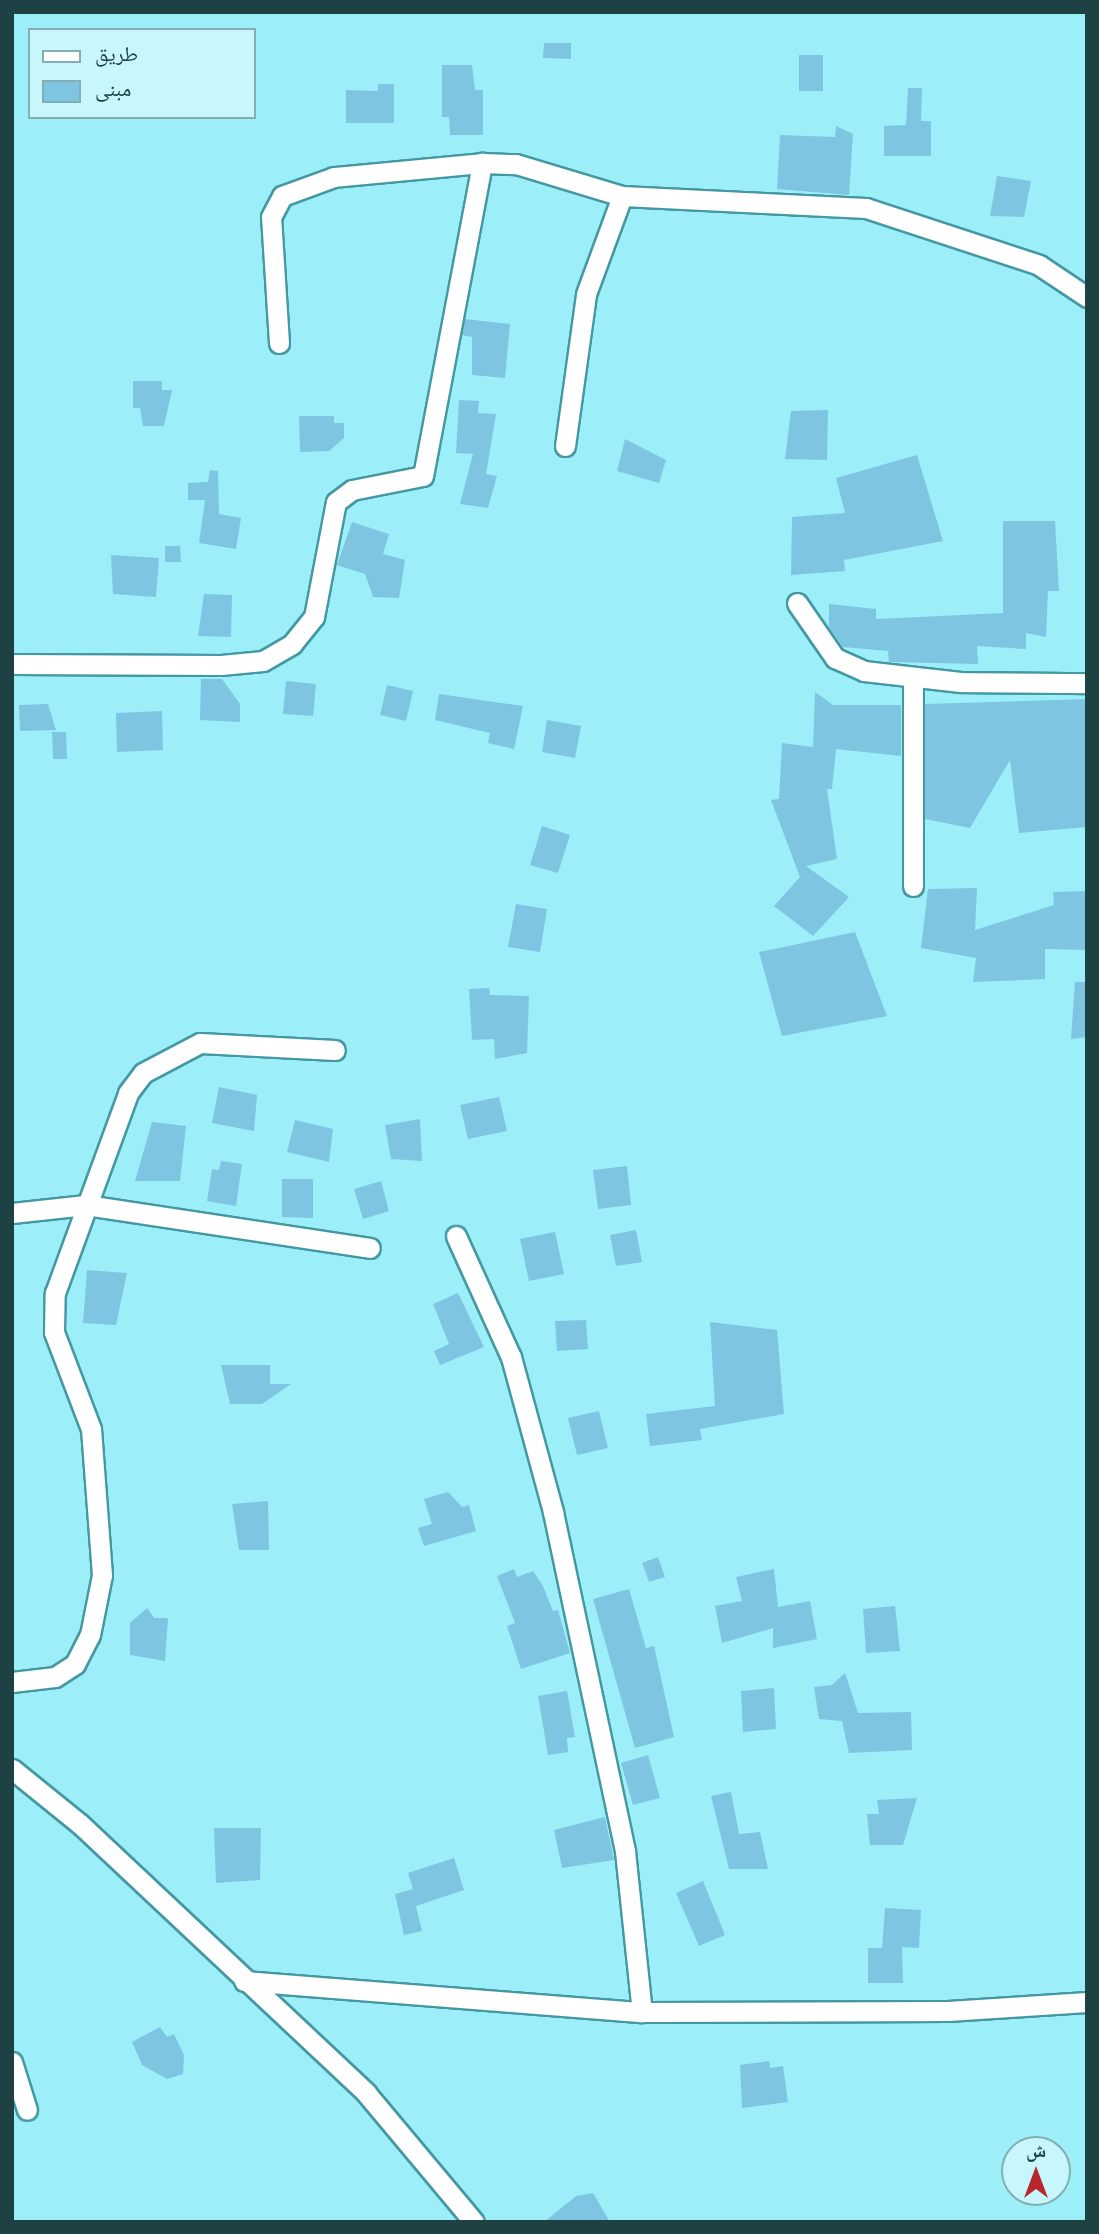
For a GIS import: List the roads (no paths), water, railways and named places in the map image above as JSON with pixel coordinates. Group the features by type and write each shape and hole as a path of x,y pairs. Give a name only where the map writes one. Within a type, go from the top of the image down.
{"street":[{"path":"12,664 221,665 263,661 292,645 314,617 337,502 352,490 423,476 482,163"},
{"path":"279,343 271,217 282,197 345,175 482,163 516,164 622,195 866,208 1039,265 1087,297"},
{"path":"565,446 586,294 622,195"},
{"path":"797,603 835,658 914,680 1087,683"},
{"path":"914,680 914,886"},
{"path":"12,1682 55,1678 75,1664 90,1635 102,1575 91,1429 54,1332 55,1293 128,1093 170,1055 200,1043 249,1041 335,1049"},
{"path":"12,1213 86,1206 370,1248"},
{"path":"456,1236 511,1357 553,1513 625,1851 642,2012"},
{"path":"12,1769 80,1824 366,2093 474,2222"},
{"path":"244,1981 642,2012 948,2011 1087,2002"},
{"path":"12,2062 27,2110"}]}
